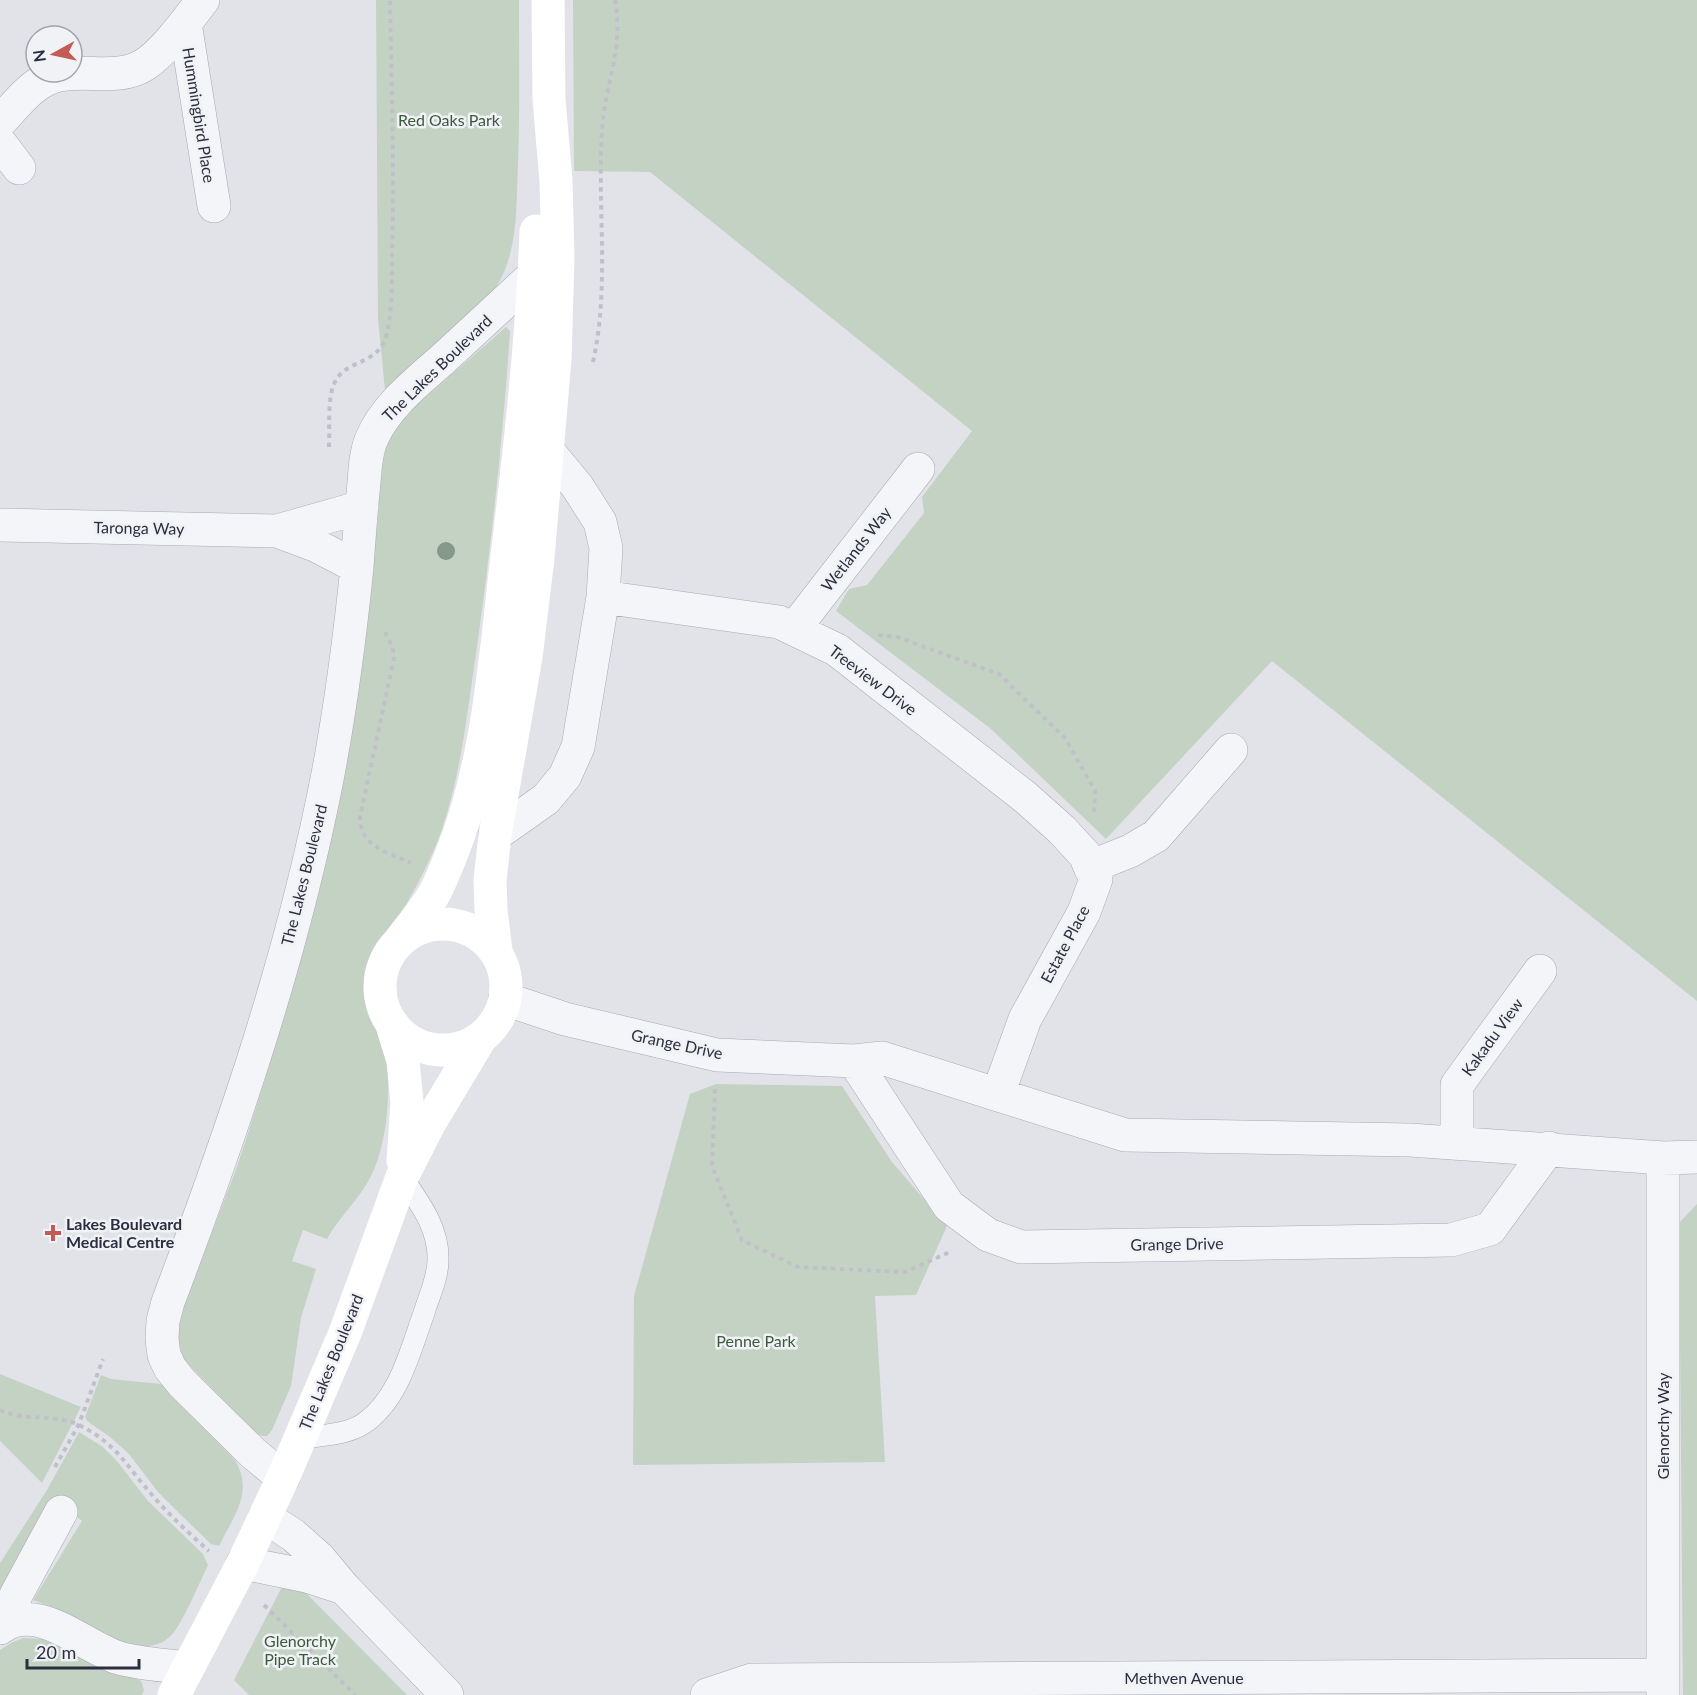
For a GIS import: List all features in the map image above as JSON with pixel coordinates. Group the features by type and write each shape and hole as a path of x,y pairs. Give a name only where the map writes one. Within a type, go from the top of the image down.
{"street":[{"path":"496,952 490,880 495,835 526,657 538,558 555,359 558,258 556,181 549,99 548,0"},
{"name":"Hummingbird Place","path":"0,122 34,87 50,78 67,73 120,73 143,66 194,12"},
{"name":"Hummingbird Place","path":"194,12 214,206"},
{"path":"401,939 419,928 441,923 462,926 482,936 496,952 504,967 507,983 505,999 500,1014 480,1039 462,1047 443,1050 424,1047 406,1038 392,1025 384,1008 380,990 382,971 389,953 431,899 443,874 470,801 481,753 492,685 518,468 537,211 549,99"},
{"name":"The Lakes Boulevard","path":"284,1478 253,1453 182,1383 164,1355 163,1321 215,1179 248,1080 282,966 328,775 344,681 370,442 378,426 411,388 534,275"},
{"path":"495,835 546,799 565,776 579,747 603,597 606,548 600,522 577,486 548,451"},
{"name":"Wetlands Way","path":"794,629 918,469"},
{"name":"Taronga Way","path":"0,525 277,531 362,507"},
{"name":"Taronga Way","path":"277,531 315,545 357,567"},
{"name":"Treeview Drive","path":"603,597 779,622 837,650 1025,797 1062,830 1084,855 1090,867"},
{"path":"1090,867 1130,851 1156,836 1231,750"},
{"name":"Estate Place","path":"998,1094 1025,1019 1084,912 1096,879 1090,867"},
{"name":"Kakadu View","path":"1457,1143 1457,1085 1540,971"},
{"name":"Grange Drive","path":"505,999 565,1019 717,1055 854,1061 882,1058 1125,1135 1410,1140 1549,1148 1663,1158 1697,1157"},
{"name":"The Lakes Boulevard","path":"392,1025 404,1060 407,1102 402,1177"},
{"name":"The Lakes Boulevard","path":"3,1627 22,1620 35,1620 55,1626 119,1658 180,1681 284,1478 345,1333 402,1177 429,1124 480,1039"},
{"name":"Grange Drive","path":"854,1061 949,1206 988,1235 1021,1246 1451,1240 1490,1229 1549,1148"},
{"name":"Glenorchy Way","path":"1663,1158 1663,1685"},
{"name":"The Lakes Boulevard","path":"3,1627 16,1595 61,1512"},
{"path":"265,1517 293,1534 319,1558 344,1588 447,1695"},
{"path":"239,1569 307,1576 344,1588"},
{"name":"Methven Avenue","path":"707,1695 752,1680 1663,1685"}],"lane":[{"path":"301,1439 360,1425 374,1416 388,1397 404,1367 433,1287 438,1260 435,1238 428,1215 402,1177"}],"path":[{"path":"329,450 331,394 334,383 349,367 379,351 386,336 392,277 393,221 390,0"},
{"path":"591,371 599,336 602,300 602,131 606,91 614,67 618,40 615,0"},
{"path":"351,622 380,627 388,636 394,658 360,817 360,827 365,838 376,847 418,866 443,874"},
{"path":"874,635 897,637 999,674 1065,738 1095,791 1090,867"},
{"path":"717,1055 712,1166 742,1240 798,1268 905,1272 988,1235"},
{"path":"55,1467 79,1424 103,1359"},
{"path":"0,1410 21,1417 79,1424 111,1445 154,1498 239,1569 355,1695"}],"green space":[{"name":"Red Oaks Park","path":"376,0 519,0 517,197 515,229 503,275 495,289 385,390 378,319"},
{"path":"573,0 1697,0 1697,1001 1272,661 1106,839 991,729 836,611 849,589 867,585 924,513 922,497 972,431 650,172 574,171"},
{"path":"506,327 510,331 504,412 487,574 454,789 434,851 406,905 376,950 367,979 368,1002 383,1048 388,1073 388,1106 383,1141 373,1172 366,1185 327,1239 303,1230 292,1261 316,1269 301,1318 291,1386 272,1430 267,1436 262,1436 257,1434 184,1360 177,1339 178,1321 237,1167 311,921 360,679 378,518 381,464 385,446 393,430 404,416"},
{"name":"Penne Park","path":"716,1084 842,1086 892,1162 947,1226 916,1295 875,1296 885,1462 633,1465 634,1296 690,1094"},
{"path":"1697,1204 1697,1695 1683,1695 1679,1223"},
{"path":"0,1374 81,1407 42,1483 0,1441"},
{"path":"101,1375 111,1379 161,1384 235,1460 243,1483 242,1494 236,1514 219,1546 211,1544 158,1492 129,1454 87,1421 85,1417"},
{"path":"79,1432 103,1447 117,1461 148,1501 203,1554 208,1565 175,1631 163,1642 148,1646 132,1645 115,1640 55,1608 33,1600 82,1521 57,1500 0,1592 0,1563 47,1490"},
{"name":"Glenorchy Pipe Track","path":"288,1575 407,1695 249,1695 234,1680"},
{"path":"23,1638 45,1639 110,1672 137,1679 141,1681 144,1690 142,1695 0,1695 0,1650"}],"place":[{"name":"Lakes Boulevard Medical Centre","path":"53,1233"}]}
